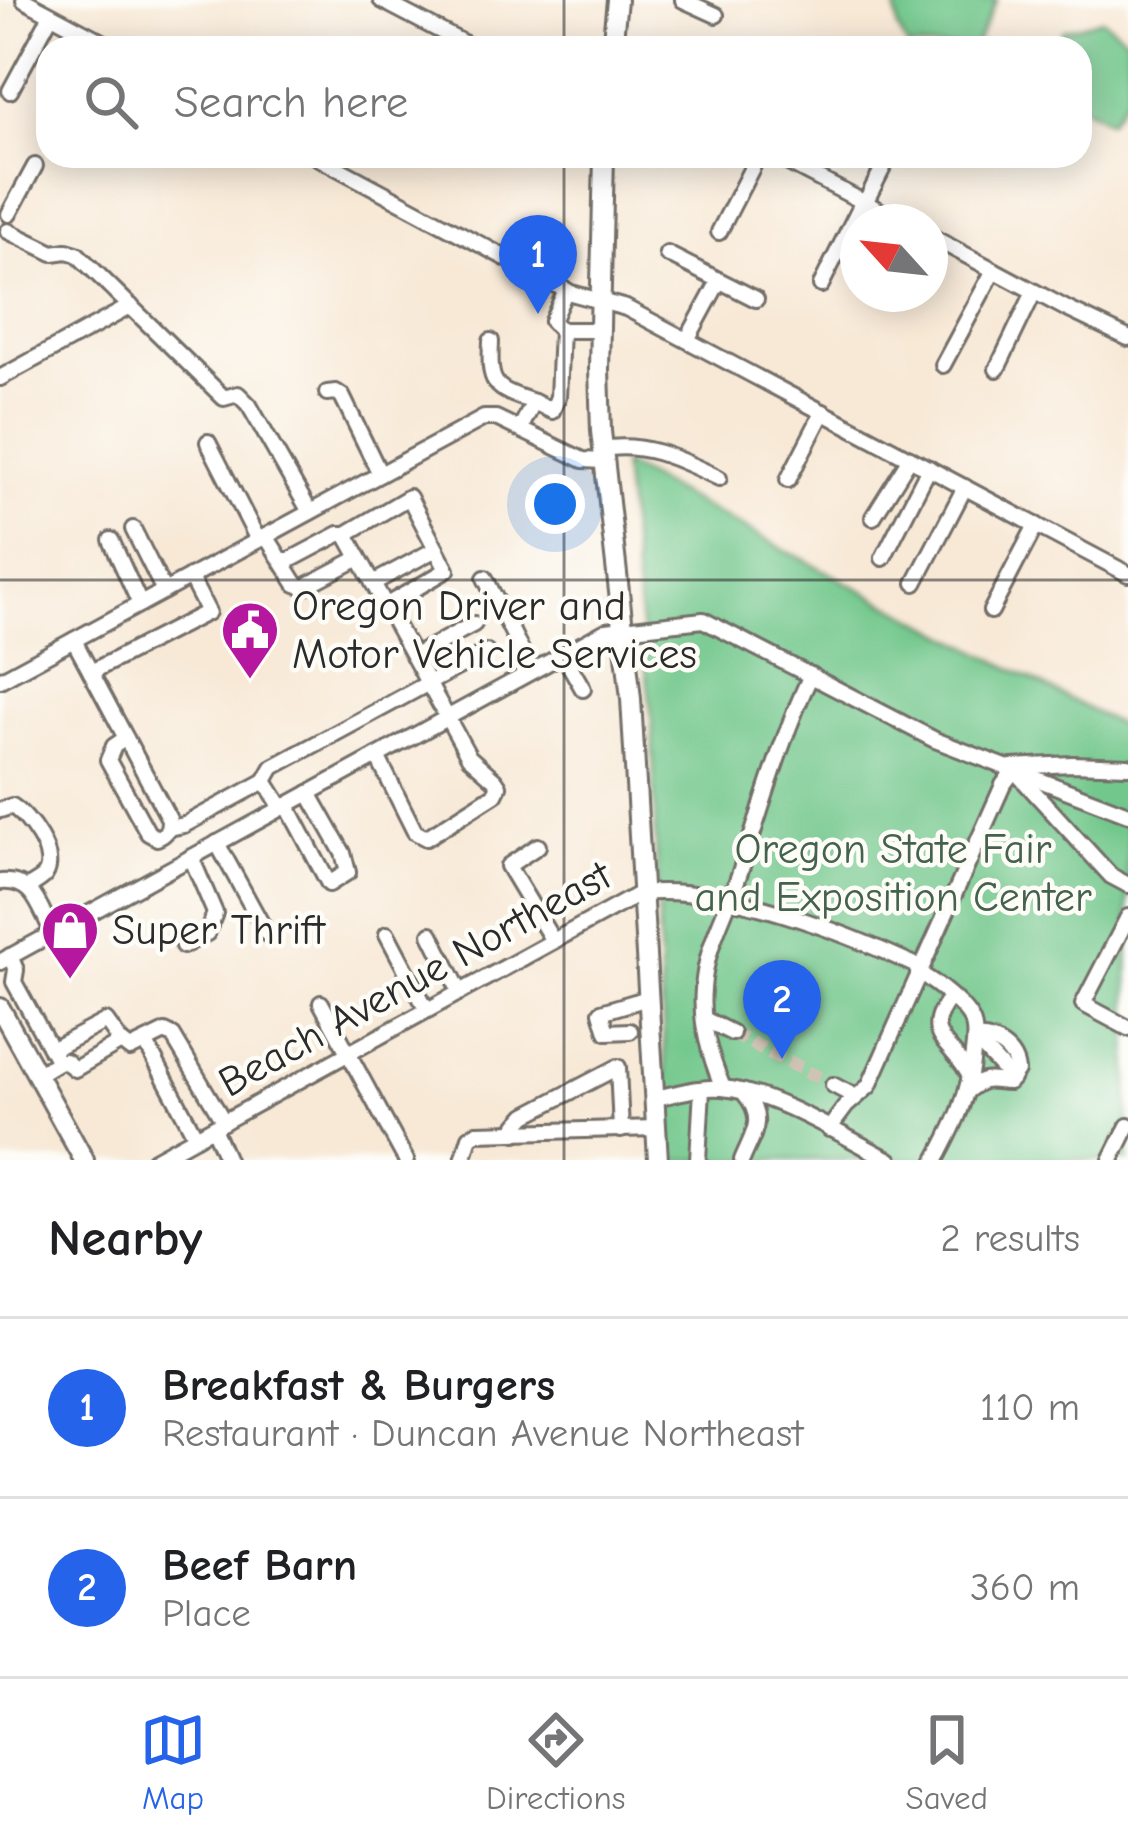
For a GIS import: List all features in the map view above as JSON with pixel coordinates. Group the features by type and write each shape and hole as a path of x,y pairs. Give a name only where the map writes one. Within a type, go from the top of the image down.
{"main road":[{"path":"613,36 616,0"},
{"path":"604,168 603,455 624,627 658,1160"},
{"path":"0,1008 84,1160"}],"street":[{"path":"24,0 91,36"},
{"path":"381,0 450,36"},
{"path":"682,0 716,14"},
{"path":"40,36 51,15"},
{"path":"10,92 36,43"},
{"path":"35,166 4,210 4,234 53,253 77,254 224,398 238,394 310,512"},
{"path":"337,168 566,290 626,308 1128,574"},
{"path":"719,232 752,168"},
{"path":"799,168 868,204"},
{"path":"807,172 809,168"},
{"path":"821,285 883,168"},
{"path":"948,246 1128,338"},
{"path":"667,254 756,299"},
{"path":"943,365 994,270"},
{"path":"687,340 719,281"},
{"path":"566,290 552,321 561,330 600,330"},
{"path":"997,370 1034,292"},
{"path":"0,378 131,306"},
{"path":"490,341 489,371 498,388 552,411 558,397 561,330"},
{"path":"327,393 336,392 344,399 380,474"},
{"path":"520,429 534,402"},
{"path":"788,480 823,412"},
{"path":"0,679 484,418 496,418 584,460 616,446 656,449 719,478"},
{"path":"208,442 262,538 296,584 304,586 359,558"},
{"path":"873,517 910,458"},
{"path":"883,558 929,468"},
{"path":"914,584 965,488"},
{"path":"282,560 346,534 409,496 447,570 385,606"},
{"path":"991,611 1036,525"},
{"path":"133,529 164,591"},
{"path":"346,534 469,757 499,786 495,794 426,838 416,832 376,756"},
{"path":"111,540 140,604"},
{"path":"373,584 436,549"},
{"path":"91,672 208,612 190,577"},
{"path":"485,578 529,673"},
{"path":"121,1042 75,1069 55,1056 14,982 16,970 5,959 609,629 703,620 935,740 1128,814"},
{"path":"414,656 474,624"},
{"path":"74,640 169,819 167,832 215,914 207,933 184,946"},
{"path":"126,738 109,752 108,760 148,833 157,838 265,781 273,767 486,652"},
{"path":"563,654 583,689"},
{"path":"723,1088 707,1050 702,994 708,949 780,747 811,676"},
{"path":"1010,769 1128,766"},
{"path":"1010,769 1111,876 1128,885"},
{"path":"829,1130 869,1086 1010,769"},
{"path":"265,781 285,806 329,884 348,872 309,793"},
{"path":"0,810 12,806 19,810 45,850 44,878 28,887"},
{"path":"217,843 268,934"},
{"path":"538,846 508,866 557,939"},
{"path":"0,882 16,881 28,887 52,933"},
{"name":"Beach Avenue Northeast","path":"155,1160 641,892 666,890 729,899 840,934 920,971 950,998"},
{"path":"536,898 557,939"},
{"path":"1128,917 1083,1004 1128,1028"},
{"path":"387,934 427,1010"},
{"path":"431,934 460,992"},
{"path":"630,1031 607,1032 602,1012 648,998"},
{"path":"936,1160 965,1103 969,1084 975,1039 971,1018 950,998 937,1018 937,1032 959,1057 969,1084"},
{"path":"321,1003 406,1160"},
{"path":"704,1019 732,1033"},
{"path":"38,1074 95,1024 106,1021 130,1049 165,1032 173,1036 218,1125 227,1160"},
{"path":"969,1084 1012,1079 1018,1071 1014,1059 994,1040 975,1039"},
{"path":"146,1043 196,1137"},
{"path":"516,1133 526,1115 618,1067 621,1130"},
{"path":"833,1085 856,1097"},
{"path":"655,1098 723,1088 773,1101 890,1160"},
{"path":"698,1160 702,1089"},
{"path":"742,1160 757,1124 757,1111 745,1094"},
{"path":"1111,1160 1128,1126"},
{"path":"463,1160 470,1137 476,1133 656,1128"}],"green space":[{"path":"895,0 997,0 980,36 902,36"},
{"path":"1102,19 1128,39 1128,94 1109,121 1092,112 1092,36 1059,36 1063,30"},
{"name":"Oregon State Fair and Exposition Center","path":"622,464 1128,730 1128,1160 671,1160 652,720"}],"tunnel":[{"path":"732,1033 833,1085"}],"place":[{"name":"Breakfast & Burgers","path":"538,314"},
{"name":"Oregon Driver and Motor Vehicle Services","path":"250,681"},
{"name":"Super Thrift","path":"70,981"},
{"name":"Beef Barn","path":"782,1059"}]}
